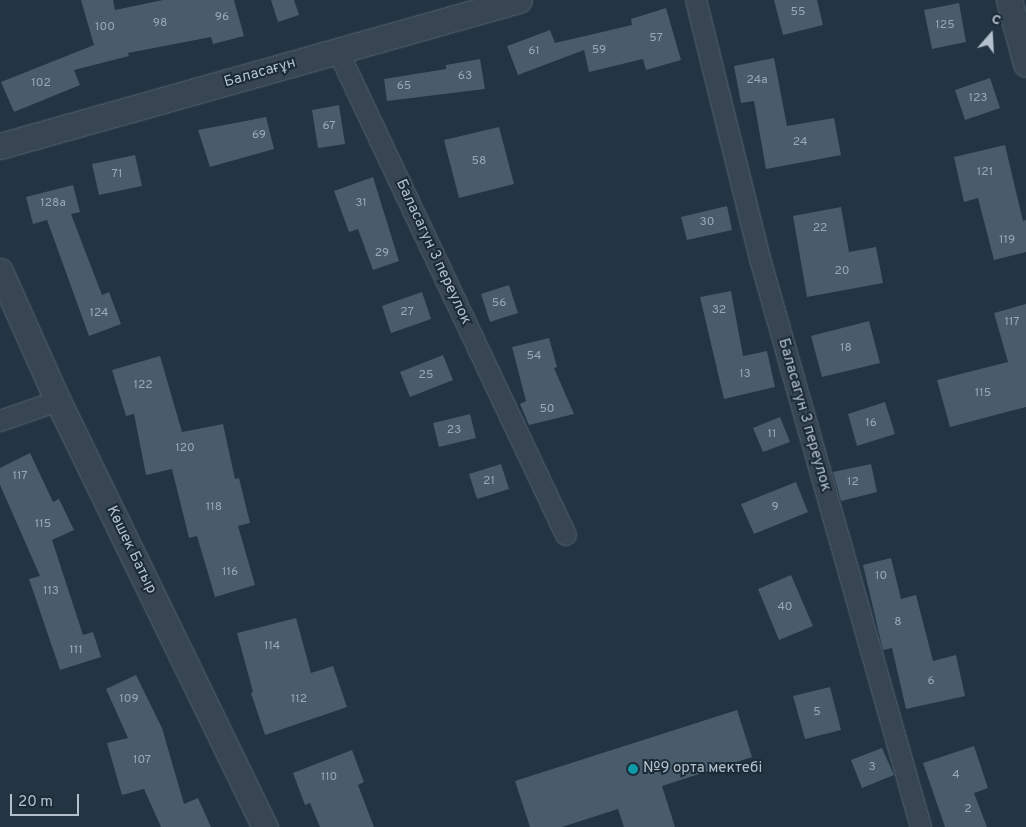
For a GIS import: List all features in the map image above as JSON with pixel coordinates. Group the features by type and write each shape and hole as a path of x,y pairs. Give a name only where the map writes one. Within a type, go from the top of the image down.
{"street":[{"name":"Баласағұн","path":"0,146 519,0"},
{"name":"Баласагун 3 переулок","path":"696,0 761,262 922,827"},
{"path":"1009,0 1026,64"},
{"name":"Баласагун 3 переулок","path":"338,51 566,535"},
{"name":"Көшек Батыр","path":"0,271 58,401 265,827"},
{"path":"0,421 58,401"}],"building":[{"path":"81,0 113,0 115,10 163,0 234,0 244,36 213,44 211,37 128,53 129,56 74,70 80,85 14,112 1,82 94,45"},
{"path":"271,0 294,0 299,15 278,22"},
{"path":"774,0 817,0 823,25 783,35"},
{"path":"959,3 966,42 932,49 924,10"},
{"path":"666,8 681,60 646,70 643,59 589,72 584,50 518,75 507,46 550,30 555,43 632,25 631,19"},
{"path":"774,58 787,126 834,118 841,155 766,169 754,101 741,103 734,66"},
{"path":"480,59 485,89 387,101 384,79 446,69 446,65"},
{"path":"990,78 1000,108 965,120 955,90"},
{"path":"339,105 345,144 318,148 312,110"},
{"path":"266,117 274,149 210,167 198,130"},
{"path":"499,127 514,184 459,198 444,140"},
{"path":"1005,145 1023,221 1026,220 1026,252 994,260 978,198 964,202 954,157"},
{"path":"135,155 142,186 99,195 92,164"},
{"path":"373,177 399,261 373,270 358,229 349,232 334,191"},
{"path":"73,185 80,212 71,214 102,295 109,292 121,324 89,336 47,220 33,224 26,197"},
{"path":"727,206 732,230 687,240 681,217"},
{"path":"841,207 849,252 876,247 883,283 807,297 793,216"},
{"path":"509,285 518,313 490,322 481,294"},
{"path":"731,291 743,356 767,351 775,387 724,399 700,297"},
{"path":"422,292 431,319 391,333 382,306"},
{"path":"1026,304 1026,407 950,427 937,380 1008,362 994,313"},
{"path":"869,321 880,363 822,377 811,336"},
{"path":"549,338 557,367 554,368 574,414 529,425 520,404 526,401 512,347"},
{"path":"443,355 453,380 410,397 400,372"},
{"path":"160,356 182,432 223,424 235,479 239,478 250,523 238,526 255,585 215,597 197,536 189,538 172,469 146,475 134,414 126,416 112,370"},
{"path":"885,402 895,434 857,446 848,414"},
{"path":"470,414 476,438 439,447 433,423"},
{"path":"780,417 790,442 763,452 753,428"},
{"path":"30,453 53,502 59,499 74,530 52,540 83,635 93,632 101,657 60,670 29,579 40,576 0,485 0,468"},
{"path":"501,464 509,489 477,499 469,474"},
{"path":"871,464 877,492 841,501 833,472"},
{"path":"796,482 808,512 754,534 741,504"},
{"path":"891,558 901,599 916,595 933,661 956,655 965,696 906,709 892,648 883,650 863,565"},
{"path":"791,575 813,626 779,640 758,589"},
{"path":"296,618 311,673 333,666 347,707 265,735 251,693 253,692 237,633"},
{"path":"136,675 162,728 184,804 198,798 211,827 161,827 144,789 122,795 107,743 128,738 106,689"},
{"path":"830,687 841,730 805,739 793,696"},
{"name":"№9 орта мектебі","path":"737,710 752,757 662,786 675,827 624,827 618,809 562,827 530,827 515,781"},
{"path":"974,746 988,788 974,793 987,827 945,827 923,763"},
{"path":"882,748 894,775 862,788 851,760"},
{"path":"352,750 364,782 358,785 374,827 320,827 310,803 305,805 293,773"}],"place":[{"name":"№9 орта мектебі","path":"633,769"}]}
